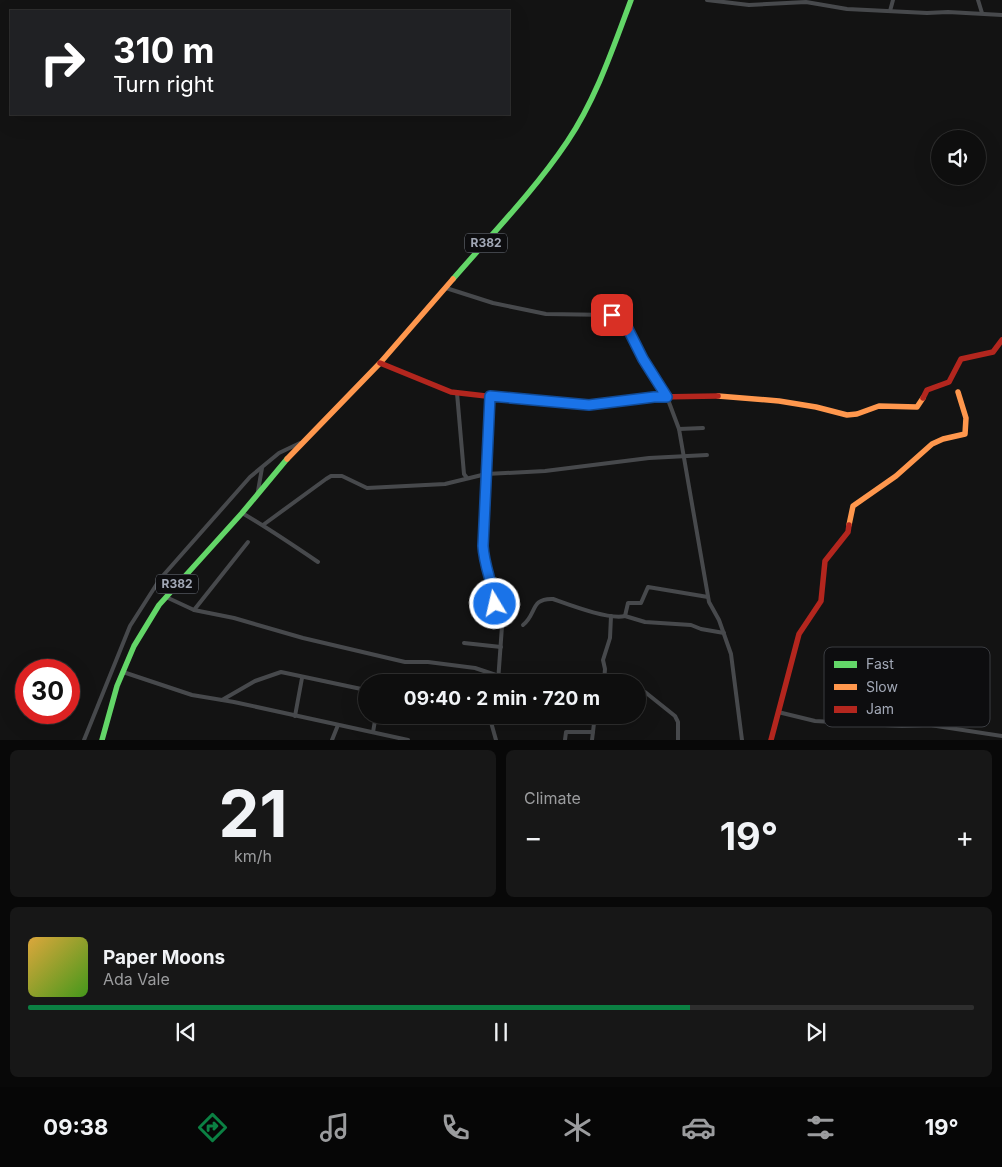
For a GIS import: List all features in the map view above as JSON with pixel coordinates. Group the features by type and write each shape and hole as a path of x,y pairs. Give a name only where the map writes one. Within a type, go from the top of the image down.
{"street":[{"name":"R382","path":"102,740 123,672 139,635 166,596 242,513 304,441 380,363 534,187 568,141 595,91 631,0"},
{"path":"707,0 758,5 806,2 847,9 927,14 948,12 1002,14"},
{"path":"756,0 758,5"},
{"path":"890,11 893,0"},
{"path":"978,0 982,13"},
{"path":"446,288 493,303 546,314 585,313 616,316 626,325 643,359 667,397 679,429 708,597 724,633 732,659 742,740"},
{"path":"380,363 457,393 589,405 654,397 724,396 816,407 847,415 857,414 879,406 916,407 926,390 949,382 961,359 990,353 997,349 1002,340"},
{"path":"770,740 799,634 821,601 826,558 848,532 853,506 896,476 932,444 943,438 965,434 964,407 958,392"},
{"path":"457,393 464,474 467,478"},
{"path":"490,396 484,559 502,626 499,674"},
{"path":"679,429 703,428"},
{"path":"84,740 124,638 144,601 160,579 188,549 223,506 262,468 280,454 304,441"},
{"path":"263,525 331,476 346,477 367,488 445,484 486,474 544,472 683,455 707,455"},
{"path":"256,497 262,468"},
{"path":"242,513 318,562"},
{"path":"194,610 248,542"},
{"path":"625,616 628,603 641,602 648,587 708,597"},
{"path":"166,596 194,610 234,618 303,638 314,639 405,662 423,662 475,668 493,674"},
{"path":"523,625 531,618 536,604 548,599 611,616 625,616 645,622 691,625 701,629 724,633"},
{"path":"605,674 603,660 610,638 611,616"},
{"path":"464,643 501,647"},
{"path":"123,672 192,695 408,740"},
{"path":"222,700 255,681 278,672 358,688"},
{"path":"295,716 302,678"},
{"path":"646,694 675,716 678,722 678,740"},
{"path":"778,712 824,722"},
{"path":"332,740 338,724"},
{"path":"373,732 374,724"},
{"path":"492,724 496,740"},
{"path":"592,740 594,724"},
{"path":"937,727 1002,736"},
{"path":"565,740 566,732 593,732"}],"traffic: fast":[{"path":"453,279 527,195 567,142 595,91 631,0"},
{"path":"102,740 117,686 134,646 159,605 242,513 287,459"}],"traffic: slow":[{"path":"287,459 380,363 453,279"},
{"path":"849,525 853,506 896,476 932,444 943,439 965,434 966,418 958,392"},
{"path":"718,396 779,401 816,407 847,415 857,414 879,406 917,407 923,398"}],"traffic: jam":[{"path":"923,398 927,390 949,382 961,359 993,352 1002,340"},
{"path":"380,363 451,392 557,404 598,405 658,397 718,396"},
{"path":"771,740 799,634 821,601 825,561 848,532 849,525"}],"route":[{"path":"495,604 492,583 484,563 483,546 488,459 488,402 490,396 557,404 589,405 667,397 643,359 624,321 612,315"}]}
